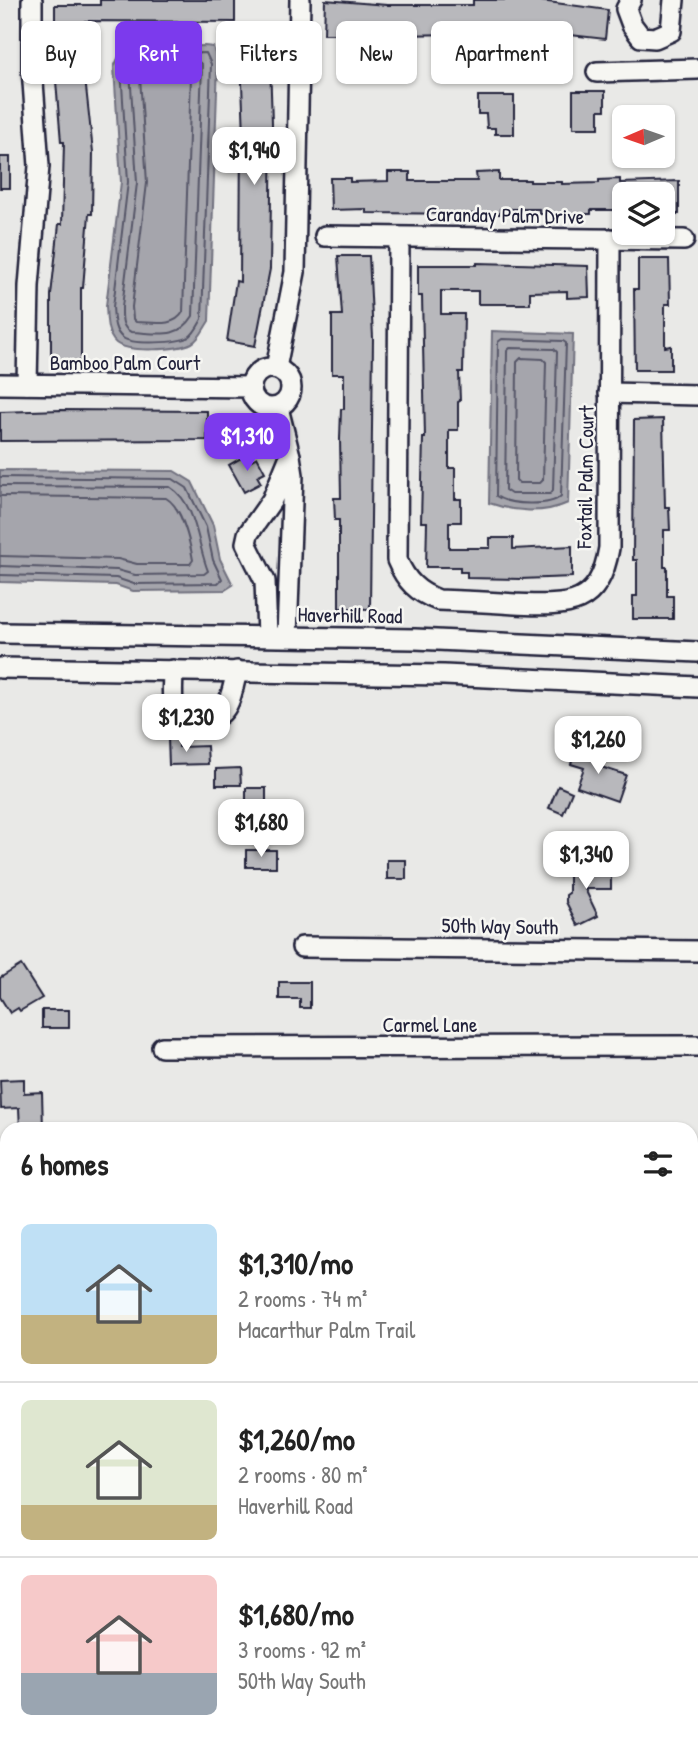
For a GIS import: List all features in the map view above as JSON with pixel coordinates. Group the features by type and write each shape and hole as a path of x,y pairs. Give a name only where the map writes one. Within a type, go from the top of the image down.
{"street":[{"path":"27,384 29,286 40,166 32,68 32,0"},
{"path":"276,368 295,272 300,0"},
{"path":"631,0 626,9 632,25 641,37 655,38 671,31 674,0"},
{"path":"597,72 698,69"},
{"name":"Caranday Palm Drive","path":"325,236 684,240"},
{"name":"Foxtail Palm Court","path":"399,237 397,560 412,586 438,600 563,605 586,595 597,584 605,570 609,548 610,239"},
{"path":"276,368 283,371 291,383 289,398 278,408 271,409 258,405 250,387 259,372 276,368"},
{"name":"Bamboo Palm Court","path":"0,384 250,387"},
{"path":"609,393 698,395"},
{"path":"278,408 293,475 288,636"},
{"path":"267,636 265,581 246,543 253,526 272,500 290,456"},
{"name":"Haverhill Road","path":"0,633 288,636 698,652"},
{"path":"0,668 444,675 698,687"},
{"path":"173,670 174,708 186,719 200,720 216,717 226,709 237,671"},
{"name":"50th Way South","path":"302,947 698,951"},
{"name":"Carmel Lane","path":"162,1047 698,1046"}],"water":[{"path":"202,46 213,47 217,84 209,321 192,343 165,349 122,346 110,335 106,306 121,182 115,84 202,84"},
{"path":"492,331 573,334 568,503 559,507 529,510 489,503"},
{"path":"0,470 174,471 192,482 213,525 220,559 233,585 225,590 133,591 116,585 0,582"}],"building":[{"path":"100,0 235,0 235,21 55,21 55,5 100,5"},
{"path":"325,0 387,5 473,5 473,0 533,0 608,10 605,39 573,35 573,21 431,21 431,34 417,35 417,21 336,21 336,34 324,34"},
{"path":"56,84 86,84 93,152 92,214 89,214 81,288 81,361 51,361 51,295 59,224 62,224 64,142 61,142"},
{"path":"242,84 271,84 270,269 255,346 227,341 236,281 240,282 241,135 244,135"},
{"path":"573,91 605,91 605,110 599,110 599,128 573,128"},
{"path":"478,96 514,96 514,134 495,134 495,128 487,128 486,114 478,114"},
{"path":"0,157 10,157 10,188 0,188"},
{"path":"388,172 410,172 410,181 477,181 476,173 499,172 499,180 562,184 599,183 599,180 620,179 620,182 612,182 612,210 591,210 591,214 539,214 539,209 500,209 500,214 366,213 366,209 331,210 330,178 350,178 350,182 388,181"},
{"path":"679,181 679,214 675,214 675,182 650,182"},
{"path":"338,256 369,256 373,338 370,609 339,608 339,520 335,520 334,498 341,498 340,439 341,409 344,409 344,374 332,374 332,315 342,315"},
{"path":"638,259 669,259 670,304 665,304 665,347 671,346 671,370 635,370 634,289 638,289"},
{"path":"477,263 588,266 589,297 567,298 567,291 530,292 530,304 478,304 478,291 441,291 441,314 464,314 458,430 449,430 449,468 455,468 455,499 461,499 461,522 449,522 449,548 490,548 490,538 513,538 513,549 572,546 572,577 467,578 467,572 460,572 460,567 426,567 427,522 421,522 425,438 422,296 418,296 418,265"},
{"path":"207,411 207,440 0,441 0,412"},
{"path":"663,419 665,507 669,507 670,530 664,530 664,567 667,567 667,596 673,596 673,619 633,619 633,596 637,596 637,560 633,560 634,420"},
{"path":"245,456 248,462 257,457 265,472 257,476 261,483 244,492 229,465"},
{"path":"168,738 179,738 179,747 207,746 208,764 169,765"},
{"path":"576,749 601,757 598,766 626,775 617,801 577,787 584,768 571,764"},
{"path":"240,768 241,785 216,785 216,769"},
{"path":"558,786 572,792 563,814 549,808"},
{"path":"246,788 266,788 266,804 246,805"},
{"path":"246,850 276,850 276,867 246,867"},
{"path":"387,860 406,860 406,879 387,879"},
{"path":"569,868 611,868 611,889 585,889 598,916 578,926 566,902 566,895 569,893"},
{"path":"21,965 42,998 20,1011 18,1008 10,1013 0,997 0,978"},
{"path":"279,982 310,982 310,1008 300,1008 300,999 279,999"},
{"path":"42,1010 69,1010 69,1028 42,1028"},
{"path":"24,1079 24,1093 42,1092 43,1122 20,1122 19,1108 1,1109 0,1080"}]}
